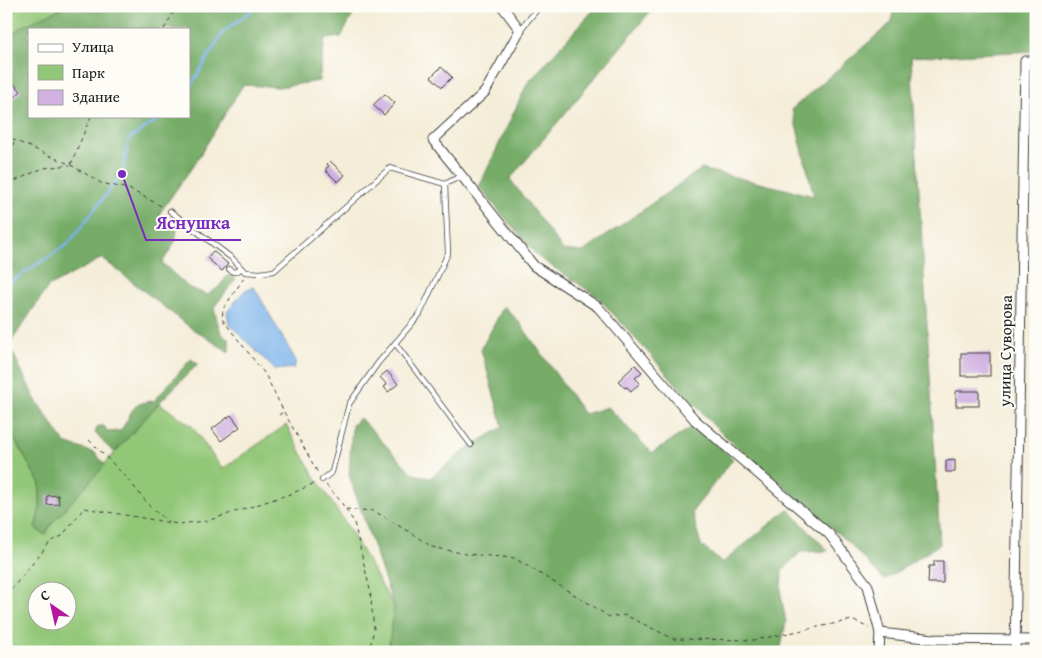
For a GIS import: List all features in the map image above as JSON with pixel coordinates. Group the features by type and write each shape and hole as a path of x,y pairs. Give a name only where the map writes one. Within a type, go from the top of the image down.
{"street":[{"path":"502,6 520,30 485,92 433,140 534,266 598,307 695,420 829,534 868,586 880,634 879,652"},
{"name":"улица Суворова","path":"1015,652 1025,61 1036,62"},
{"path":"880,634 934,639 1036,640"}],"lane":[{"path":"6,13 13,6"},
{"path":"520,30 540,6"},
{"path":"229,269 233,272 243,270 260,273 274,271 390,168 445,184 461,176"},
{"path":"322,480 332,472 349,404 395,342 420,314 448,253 445,184"},
{"path":"170,211 233,259 243,270"},
{"path":"395,342 471,445"}],"path":[{"path":"165,28 177,6"},
{"path":"71,165 90,118"},
{"path":"6,134 14,140 71,165 101,183 129,189 170,211"},
{"path":"7,184 14,140"},
{"path":"7,184 43,168 71,165"},
{"path":"243,270 244,278 222,309 222,320 265,374 322,480 339,499 354,522 370,590 374,629 369,652"},
{"path":"279,415 284,412"},
{"path":"89,440 126,478 152,510 170,523"},
{"path":"6,596 52,541 62,536 84,508 178,524 207,521 292,493 322,480"},
{"path":"346,509 374,511 432,547 466,554 514,558 609,617 625,615 674,639 756,640 852,620 880,634"}],"green space":[{"path":"6,6 113,6 28,28 6,135"},
{"path":"66,6 366,6 355,11 341,37 325,39 319,81 279,87 243,85 195,163 159,214 177,230 175,242 162,263 188,287 207,295 219,287 228,275 236,279 214,307 220,330 229,340 229,352 191,328 102,258 48,287 9,345 35,399 65,443 95,453 105,465 53,522 45,535 35,528 40,508 40,484 6,424 6,40 23,26"},
{"path":"597,6 655,6 510,179 563,250 583,252 701,169 814,196 792,109 892,22 893,6 1036,6 1036,51 911,57 940,544 884,580 851,545 716,428 597,296 538,257 479,187 527,84"},
{"path":"504,306 519,322 584,414 608,407 652,453 695,425 733,459 692,512 701,545 722,563 788,509 828,551 801,552 782,571 781,596 786,622 780,652 438,652 438,650 436,652 388,652 394,607 349,475 352,425 360,418 413,474 430,478 468,448 503,427 481,349"},
{"path":"191,359 198,364 159,403 115,452 95,433 98,426 104,426 108,432 120,431 132,410 139,404 154,401"},
{"path":"159,403 192,426 222,469 286,425 315,477 350,530 394,607 388,652 6,652 6,424 40,484 40,508 35,528 45,535 53,522"}],"water":[{"path":"254,287 296,361 294,368 275,370 229,324 227,312 245,290"}],"building":[{"path":"441,67 452,77 442,87 431,77"},
{"path":"14,84 21,91 7,105 6,91"},
{"path":"385,94 395,103 384,115 373,105"},
{"path":"330,161 345,175 338,182 326,171 326,168 329,166 327,164"},
{"path":"213,251 228,264 222,271 207,258"},
{"path":"961,353 990,353 990,376 961,376"},
{"path":"635,365 642,372 635,378 640,383 631,391 618,381"},
{"path":"387,371 398,384 388,392 384,387 387,385 380,377"},
{"path":"956,391 979,391 979,406 956,406"},
{"path":"231,415 240,427 221,441 212,429"},
{"path":"955,460 955,472 946,472 946,461"},
{"path":"58,495 59,504 47,505 47,496"},
{"path":"934,561 943,561 943,583 928,583 929,566 934,566"}],"waterway":[{"path":"190,87 223,32 258,6"},
{"path":"6,285 68,244 122,174 129,139 160,118"}],"place":[{"name":"Яснушка","path":"122,174"}]}
